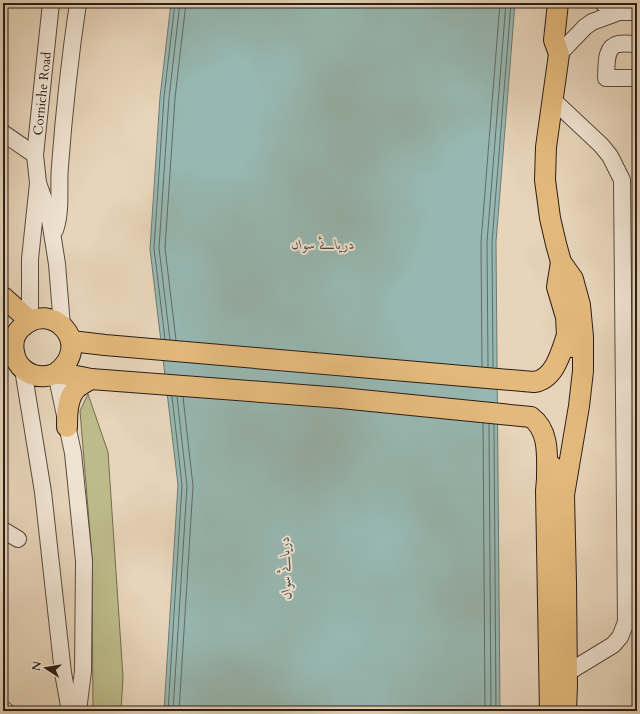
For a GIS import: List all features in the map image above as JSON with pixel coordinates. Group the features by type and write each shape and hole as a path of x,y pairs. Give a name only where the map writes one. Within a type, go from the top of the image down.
{"main road":[{"path":"558,3 554,40 559,54 546,147 545,180 550,218 562,262 572,279 580,305 584,351 580,406 564,496 567,674 566,711"},
{"path":"547,479 564,431 570,405 573,372 573,350 567,335 566,317 557,287 562,262"},
{"path":"3,297 30,321"},
{"path":"67,333 72,350 69,360 64,368 48,376 39,377 30,374 23,369 8,345 19,330 30,321 38,318 47,318 55,321 67,333 105,345 524,382 540,381 550,374 567,335"},
{"path":"56,373 96,379 341,398 531,417 538,422 546,446 550,711"},
{"path":"67,427 66,414 75,390 96,379"}],"street":[{"name":"Corniche Road","path":"38,184 35,155 52,3"},
{"path":"53,238 59,219 58,179 67,85 78,3"},
{"path":"603,3 619,12"},
{"path":"559,54 585,27 592,22 619,12 637,12"},
{"path":"637,44 618,44 610,48 608,52 606,78 637,78"},
{"path":"553,100 601,145 610,156 622,180 626,622 620,637 613,645 567,674"},
{"path":"3,133 35,155"},
{"path":"38,184 49,214 67,333"},
{"path":"30,321 30,259 38,184"},
{"path":"23,369 43,492 63,673 70,711"},
{"path":"56,373 73,453 84,561 83,671 78,711"},
{"path":"3,530 18,539"}],"shaded area":[{"path":"88,394 108,452 123,677 121,711 93,711 92,557 80,411"}],"water":[{"name":"دریائے سواں","path":"171,3 515,3 496,242 500,711 164,711 178,485 150,249 160,97"}]}
